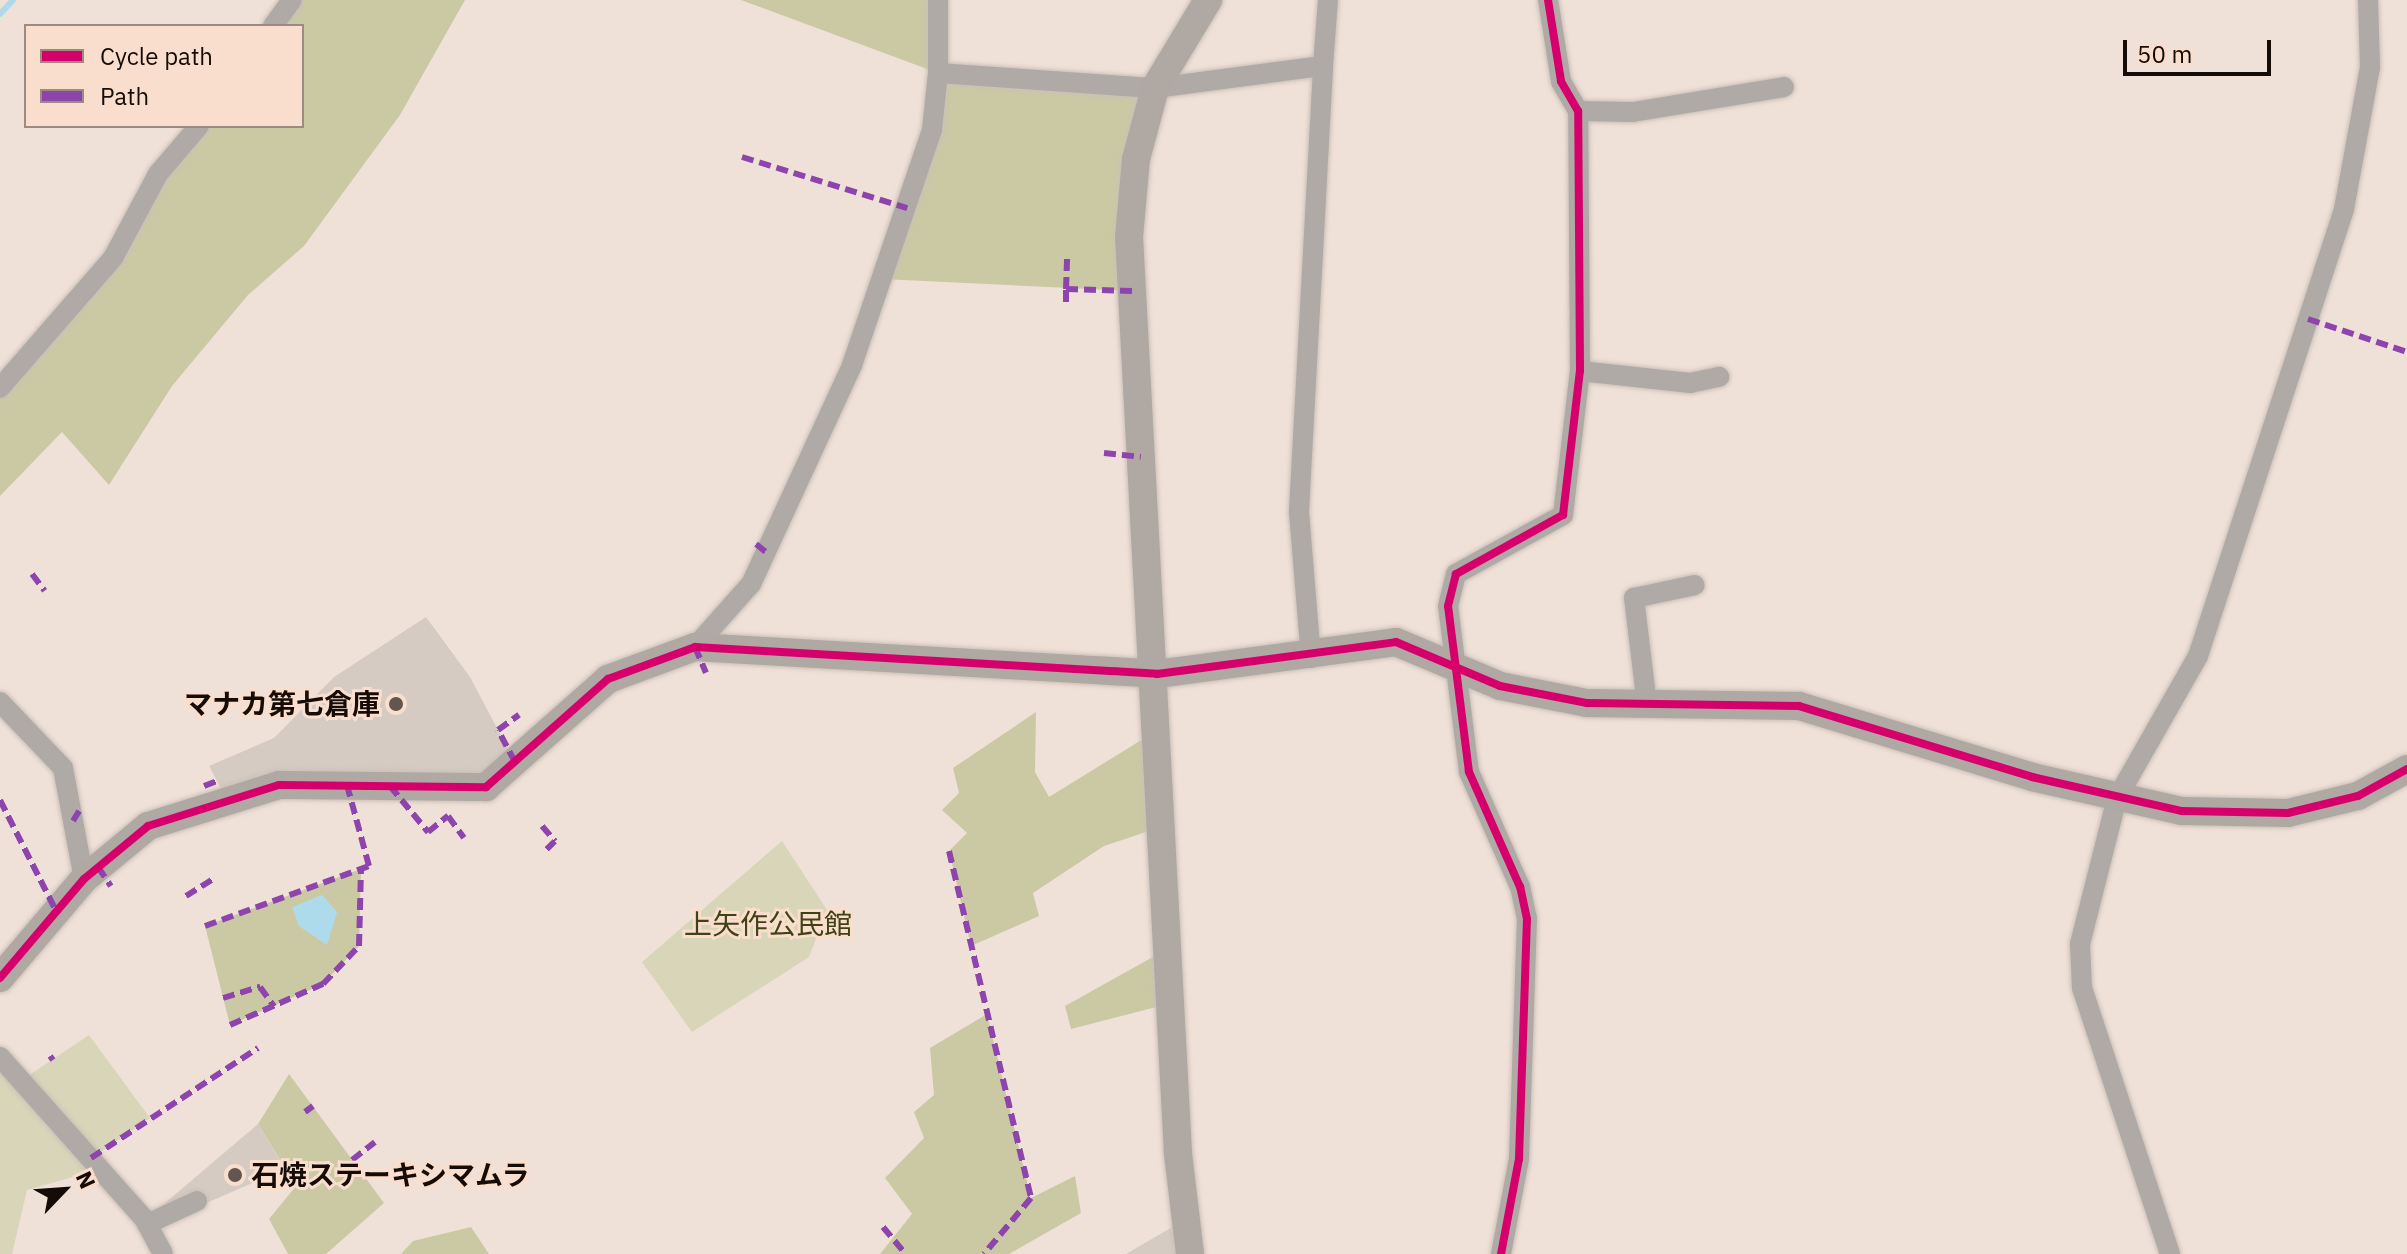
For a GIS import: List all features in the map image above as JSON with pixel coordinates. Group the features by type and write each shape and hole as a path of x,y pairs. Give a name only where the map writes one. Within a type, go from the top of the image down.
{"street":[{"path":"274,24 292,0"},
{"path":"695,647 751,584 852,365 932,130 938,73 938,0"},
{"path":"1190,1254 1178,1153 1157,674 1129,237 1136,159 1155,88 1208,0"},
{"path":"1311,658 1299,511 1328,0"},
{"path":"1501,1254 1519,1159 1527,919 1520,887 1469,772 1448,606 1456,574 1563,515 1580,371 1578,111 1561,81 1548,0"},
{"path":"2170,1254 2082,988 2080,944 2117,798 2198,656 2344,209 2370,67 2368,0"},
{"path":"938,73 1155,88 1323,66"},
{"path":"1578,111 1633,112 1784,87"},
{"path":"0,388 113,258 158,174 197,128"},
{"path":"1580,371 1690,383 1719,377"},
{"path":"1647,705 1634,598 1695,585"},
{"path":"0,978 84,879 148,826 279,785 486,787 608,679 695,647 1157,674 1311,658 1396,642 1454,661 1500,686 1587,703 1799,706 2117,798 2182,811 2288,813 2358,796 2407,769"},
{"path":"0,702 63,768 84,879"},
{"path":"0,1057 147,1224 163,1254"},
{"path":"147,1224 197,1201"}],"green space":[{"name":"上矢作公民館","path":"782,841 827,910 809,957 692,1032 642,962"},
{"path":"89,1035 150,1118 92,1158 101,1169 27,1190 12,1254 0,1254 0,1058 22,1080"}],"shaded area":[{"path":"292,0 465,0 400,115 304,246 248,295 172,386 109,485 62,432 0,496 0,388 52,331 198,128 304,128 304,24 274,24"},
{"path":"741,0 938,0 938,73"},
{"path":"938,73 1155,88 1132,291 882,279"},
{"path":"1036,712 1035,772 1049,797 1143,739 1164,826 1104,846 1033,893 1039,916 971,946 949,851 967,833 942,810 959,793 953,768"},
{"path":"361,869 359,946 323,984 230,1025 205,926"},
{"path":"1169,948 1172,1003 1071,1029 1065,1006"},
{"path":"987,1014 1031,1198 1075,1176 1081,1213 1009,1254 880,1254 912,1214 885,1178 924,1138 914,1112 934,1095 930,1048"},
{"path":"289,1074 384,1203 326,1254 288,1254 269,1219 296,1186 258,1124"},
{"path":"471,1227 489,1254 401,1254 413,1241"}],"water":[{"path":"322,895 337,912 327,945 299,926 292,907"}],"building":[{"name":"マナカ第七倉庫","path":"426,617 470,677 515,762 486,787 226,798 209,766 274,738 334,677"},
{"name":"石焼ステーキシマムラ","path":"258,1124 285,1169 149,1228 145,1220"},
{"path":"1186,1219 1190,1254 1126,1254"}],"waterway":[{"path":"0,14 13,0"}],"marked path":[{"path":"742,157 907,208"},
{"path":"1066,289 1067,255"},
{"path":"1066,302 1066,289 1132,291"},
{"path":"2308,319 2407,352"},
{"path":"1104,453 1141,457"},
{"path":"756,544 767,553"},
{"path":"32,574 45,591"},
{"path":"695,647 706,673"},
{"path":"515,762 498,730 519,715"},
{"path":"204,786 217,781"},
{"path":"205,926 369,866 347,785"},
{"path":"390,786 428,832 448,816 464,838"},
{"path":"0,800 56,911"},
{"path":"73,821 79,811"},
{"path":"542,826 555,841 545,851"},
{"path":"949,851 1031,1198 984,1254"},
{"path":"98,867 111,886"},
{"path":"230,1025 323,984 359,946 361,869"},
{"path":"186,896 213,879"},
{"path":"223,998 260,987 274,1006"},
{"path":"91,1158 258,1048"},
{"path":"50,1056 53,1060"},
{"path":"305,1112 313,1106"},
{"path":"352,1160 375,1142"},
{"path":"883,1227 906,1254"}],"cycle path":[{"path":"1501,1254 1519,1159 1527,919 1520,887 1469,772 1448,606 1456,574 1563,515 1580,371 1578,111 1561,81 1548,0"},
{"path":"0,978 84,879 148,826 279,785 486,787 608,679 695,647 1157,674 1396,642 1500,686 1587,703 1799,706 2032,777 2182,811 2288,813 2358,796 2407,769"}],"place":[{"name":"マナカ第七倉庫","path":"396,704"},
{"name":"石焼ステーキシマムラ","path":"235,1175"}]}
